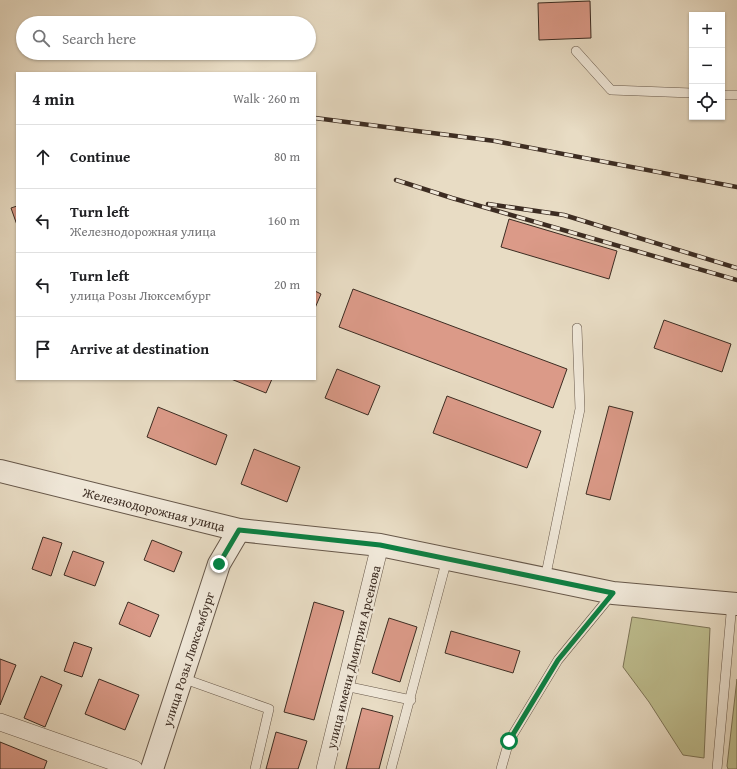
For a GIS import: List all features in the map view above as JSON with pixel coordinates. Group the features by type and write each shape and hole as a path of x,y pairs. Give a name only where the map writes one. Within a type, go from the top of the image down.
{"street":[{"name":"Железнодорожная улица","path":"0,471 239,530 380,545 613,593 735,603"},
{"name":"улица Розы Люксембург","path":"152,769 219,564 239,530"},
{"name":"улица имени Дмитрия Арсенова","path":"325,769 380,545"},
{"path":"0,722 134,769"}],"lane":[{"path":"576,51 611,90 689,93"},
{"path":"725,95 737,95"},
{"path":"545,580 580,409 577,328"},
{"path":"391,769 411,700 447,559"},
{"path":"501,769 509,741 558,660 613,593"},
{"path":"717,769 735,603"},
{"path":"182,678 269,708 255,769"},
{"path":"345,686 411,700"}],"green space":[{"path":"632,617 710,628 704,758 683,755 649,702 623,667"},
{"path":"737,679 737,769 728,769 727,766"}],"building":[{"path":"590,1 591,38 539,40 538,3"},
{"path":"16,206 16,222 11,208"},
{"path":"509,219 617,251 609,279 501,247"},
{"path":"353,289 567,369 553,408 339,327"},
{"path":"316,292 321,294 316,306"},
{"path":"664,320 731,344 722,372 654,348"},
{"path":"337,369 380,386 368,415 325,398"},
{"path":"234,380 272,380 266,393"},
{"path":"447,396 541,431 527,468 433,433"},
{"path":"609,406 633,412 610,500 586,494"},
{"path":"158,407 227,435 216,465 147,437"},
{"path":"254,449 300,467 287,502 241,484"},
{"path":"43,537 62,543 51,576 32,569"},
{"path":"152,540 182,552 174,572 144,560"},
{"path":"73,551 104,562 95,586 64,575"},
{"path":"128,602 159,615 150,637 119,624"},
{"path":"314,602 344,611 314,720 284,712"},
{"path":"389,618 417,627 400,682 372,673"},
{"path":"451,631 520,651 513,673 445,653"},
{"path":"74,642 92,648 82,677 64,671"},
{"path":"0,659 16,665 0,705"},
{"path":"41,676 62,685 45,727 24,718"},
{"path":"99,679 139,695 125,730 85,714"},
{"path":"362,708 393,716 379,769 346,769"},
{"path":"276,732 307,741 298,769 266,769"},
{"path":"0,742 47,761 44,769 0,769"}],"railway":[{"path":"316,118 495,141 737,187"},
{"path":"396,180 452,198 737,280"},
{"path":"488,204 564,215 737,268"}],"route":[{"path":"219,564 239,530 380,545 613,593 558,660 509,741"}]}
